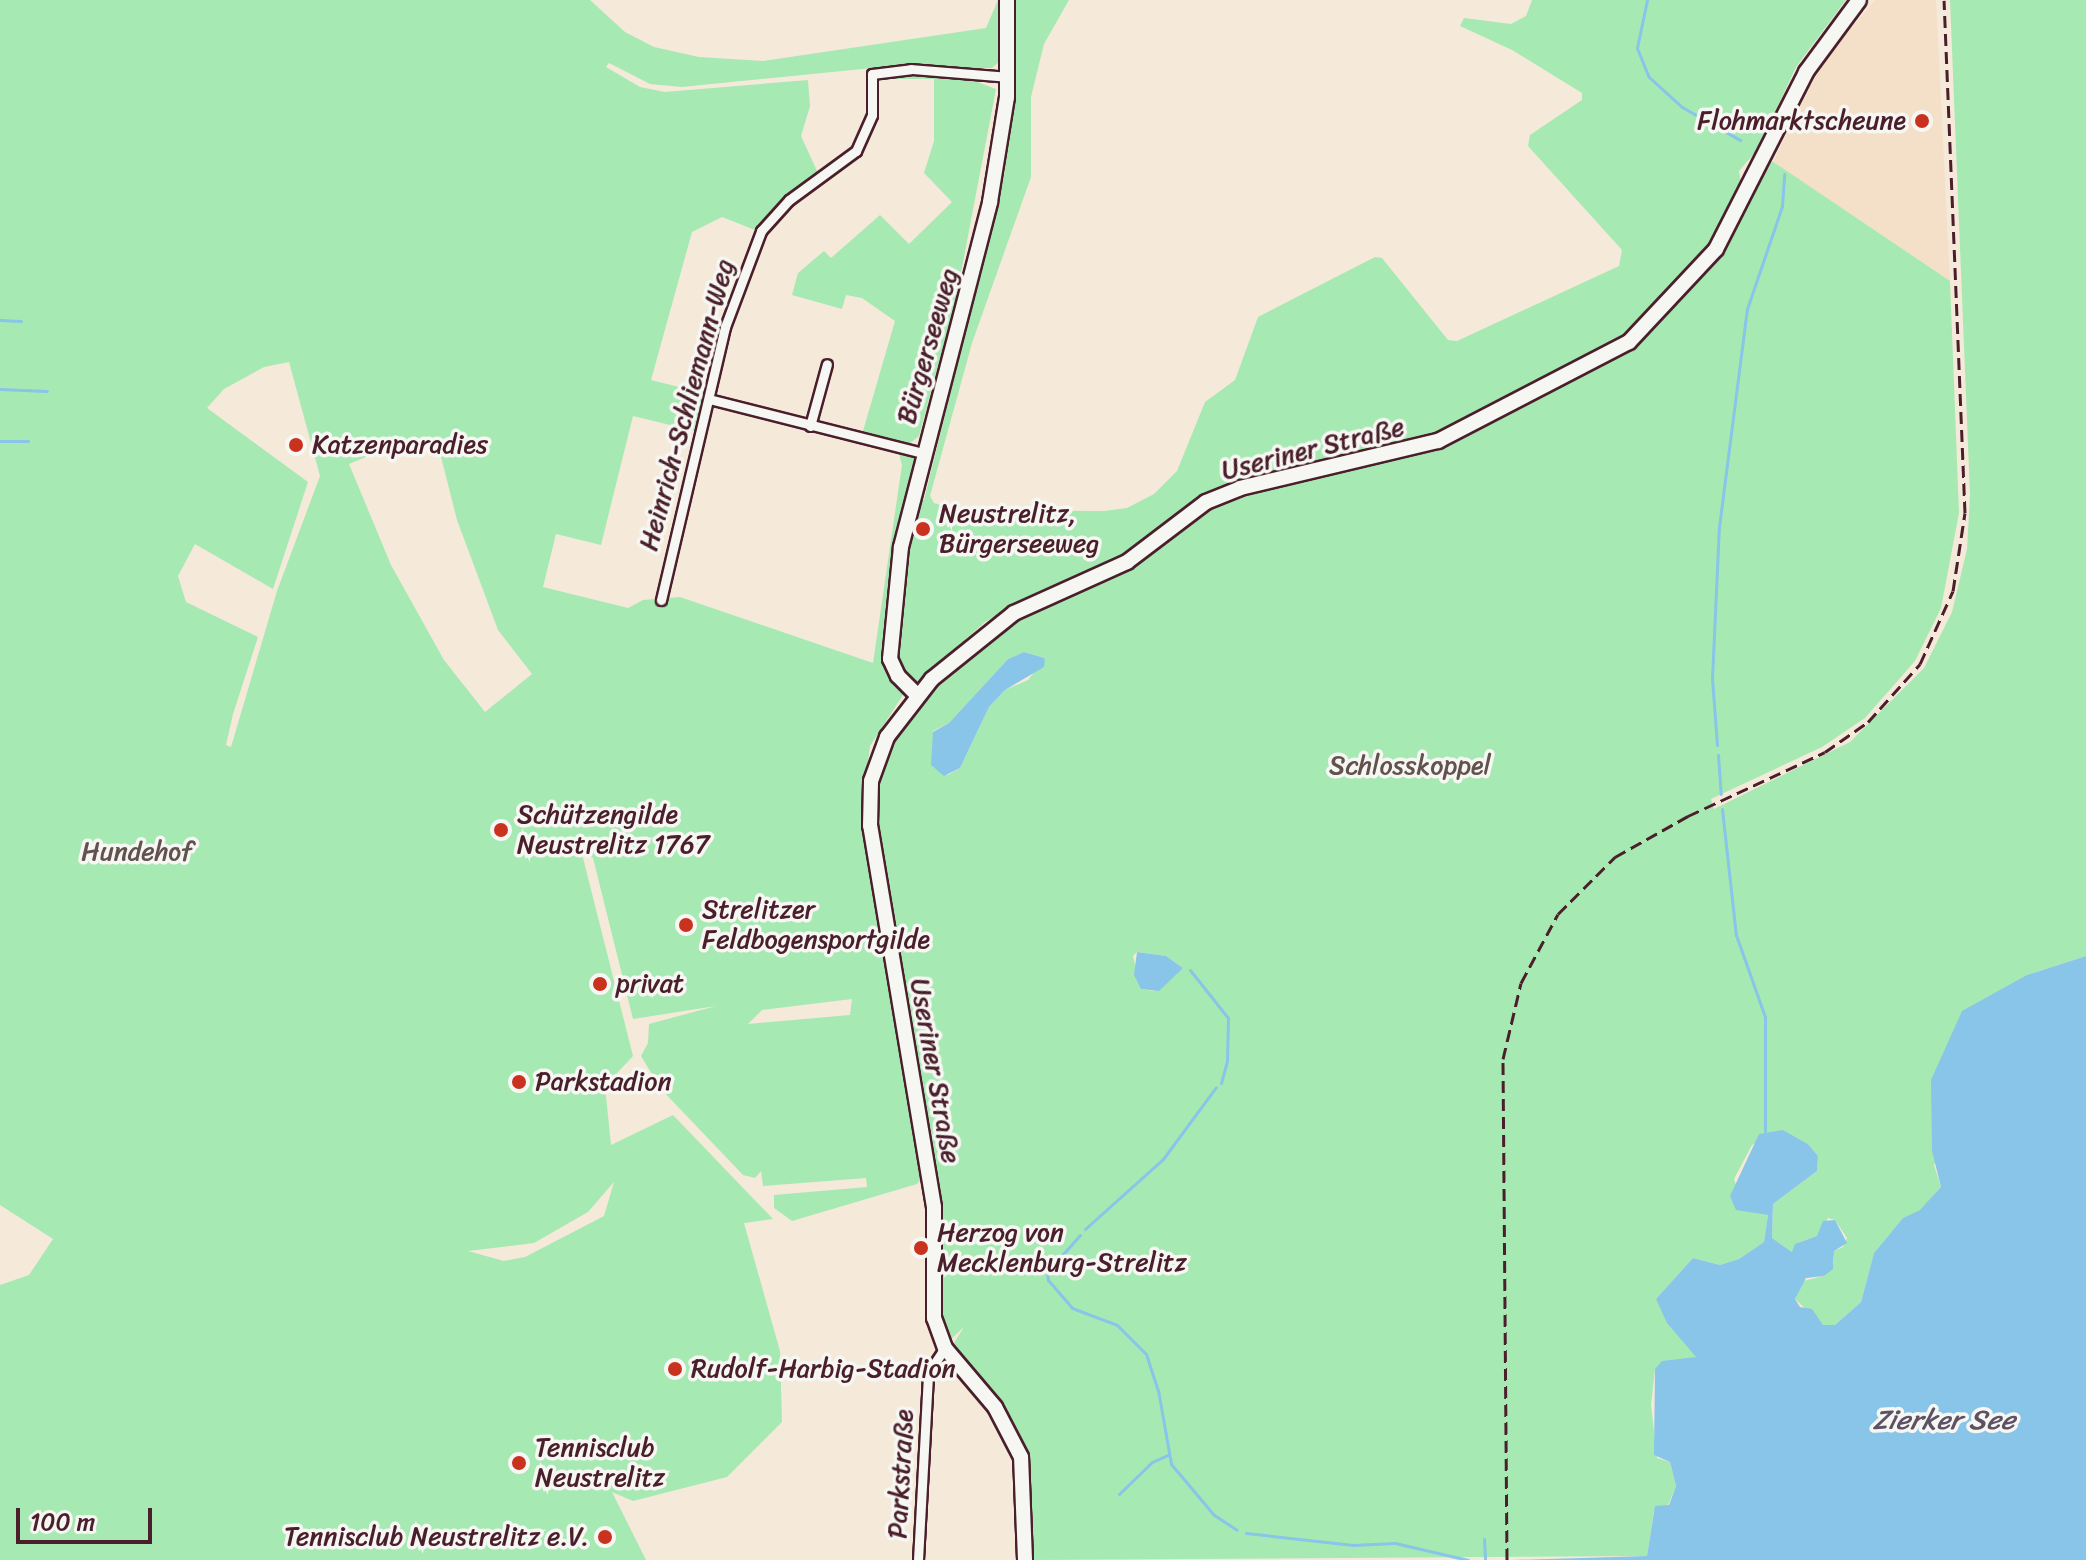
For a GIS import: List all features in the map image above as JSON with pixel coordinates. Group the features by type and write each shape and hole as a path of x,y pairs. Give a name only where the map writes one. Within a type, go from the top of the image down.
{"main road":[{"name":"Bürgerseeweg","path":"917,695 892,669 889,649 903,539 923,453 984,232 1008,77 1007,0"},
{"name":"Useriner Straße","path":"1025,1560 1021,1457 995,1407 945,1348 934,1318 934,1207 870,826 871,781 880,751 917,695 1014,613 1127,562 1215,498 1438,441 1629,342 1716,249 1806,72 1859,0"}],"street":[{"name":"Heinrich-Schliemann-Weg","path":"661,600 725,327 755,241 782,207 856,151 872,115 872,74 911,69 1008,77"},
{"path":"810,426 827,364"},
{"path":"709,399 923,453"},
{"name":"Parkstraße","path":"918,1560 928,1373 945,1348"}],"shaded area":[{"path":"1875,0 1936,0 1950,281 1773,162 1822,63"}],"green space":[{"name":"Hundehof","path":"0,0 590,0 625,32 654,47 699,57 763,61 986,28 998,0 1000,61 992,68 872,68 682,87 650,84 609,63 606,67 640,87 665,92 808,80 810,106 801,136 818,173 785,196 755,230 722,217 692,232 651,380 703,393 695,431 633,416 601,545 556,534 543,587 628,608 643,600 680,597 873,663 902,465 899,454 925,461 916,498 924,500 1005,171 1015,0 1069,0 1044,44 1031,97 1031,177 972,343 930,496 934,503 958,510 1104,511 1127,508 1154,494 1177,471 1205,402 1235,380 1258,317 1375,257 1382,258 1448,340 1457,341 1619,266 1622,250 1528,146 1530,135 1582,100 1582,93 1512,50 1460,26 1464,18 1511,24 1526,16 1532,0 1846,0 1796,67 1758,149 1739,171 1741,185 1710,245 1614,344 1436,434 1212,492 1123,555 1033,594 985,622 903,695 870,746 862,810 922,1178 917,1184 792,1221 774,1208 774,1195 867,1187 866,1178 763,1186 761,1171 755,1178 743,1175 661,1089 641,1056 648,1043 649,1024 716,1006 633,1019 593,858 581,850 633,1056 605,1086 611,1145 673,1115 773,1219 744,1223 780,1351 782,1422 727,1477 633,1501 612,1492 646,1560 0,1560 0,1285 29,1275 53,1239 0,1205","holes":["289,362 320,476 277,591 231,747 226,745 233,714 258,637 186,602 178,576 195,544 273,589 308,482 207,408 224,389 264,367","405,441 438,445 457,520 498,630 532,674 485,712 444,660 391,565 349,464","852,999 850,1015 748,1024 762,1010","614,1182 604,1216 525,1257 504,1261 468,1251 534,1243 588,1212"]},
{"name":"Schlosskoppel","path":"1950,0 2086,0 2086,956 2027,975 1934,1165 1941,1187 1921,1210 1903,1218 1874,1253 1861,1302 1835,1325 1823,1325 1795,1299 1803,1281 1824,1276 1834,1263 1834,1251 1843,1247 1847,1238 1835,1220 1828,1218 1818,1236 1800,1242 1792,1252 1772,1238 1773,1204 1817,1171 1818,1156 1808,1144 1783,1130 1752,1145 1734,1179 1745,1211 1768,1215 1764,1242 1739,1259 1720,1265 1693,1258 1656,1299 1696,1357 1655,1369 1651,1405 1657,1458 1670,1462 1676,1486 1668,1505 1654,1511 1647,1556 1032,1560 1029,1469 1021,1441 1000,1405 952,1346 964,1327 949,1341 942,1318 941,1206 877,825 878,783 893,740 937,685 1018,619 1130,568 1210,509 1271,488 1441,448 1622,355 1714,264 1772,161 1950,281 1959,513 1941,608 1915,661 1865,718 1822,747 1711,799 1714,809 1850,742 1924,668 1952,612 1967,549 1970,495","holes":["1024,652 1046,658 1028,680 1005,690 989,707 960,768 948,775 933,767 933,731 949,723 1008,659","1137,952 1166,956 1183,968 1154,991 1141,989 1133,956"]},
{"path":"911,75 964,77 996,89 956,299 919,436 909,444 863,431 895,321 862,298 846,295 842,309 792,295 798,273 824,251 831,258 880,215 909,244 952,202 924,173 934,141 934,79 881,79"}],"water":[{"path":"1024,652 1045,658 1044,667 1005,690 989,707 960,768 944,776 931,765 933,732 949,723 1008,659"},
{"path":"1137,952 1166,956 1183,968 1159,991 1141,989 1134,975"},
{"name":"Zierker See","path":"2086,956 2086,1560 1512,1560 1647,1556 1655,1506 1669,1505 1676,1486 1670,1462 1654,1455 1655,1369 1662,1361 1696,1357 1667,1323 1656,1299 1693,1258 1720,1265 1739,1259 1764,1242 1768,1215 1736,1210 1730,1196 1759,1134 1783,1130 1808,1144 1818,1156 1817,1171 1773,1204 1772,1238 1792,1252 1795,1244 1817,1236 1823,1221 1835,1220 1847,1243 1834,1251 1833,1269 1824,1276 1806,1278 1795,1299 1800,1307 1812,1309 1823,1325 1835,1325 1861,1302 1874,1253 1903,1218 1920,1210 1941,1187 1932,1151 1931,1080 1962,1011 2027,975"}],"waterway":[{"path":"1647,0 1637,48 1649,77 1682,107 1740,140"},
{"path":"1717,745 1712,679 1719,527 1747,309 1782,206 1784,174"},
{"path":"0,320 21,321"},
{"path":"0,389 47,391"},
{"path":"0,441 28,441"},
{"path":"1718,755 1721,794"},
{"path":"1722,809 1736,935 1765,1017 1765,1131"},
{"path":"1190,970 1228,1018 1227,1061 1221,1083"},
{"path":"1085,1229 1163,1159 1216,1087"},
{"path":"1080,1235 1047,1272 1048,1280 1072,1308 1117,1325 1146,1354 1158,1390 1171,1464 1214,1515 1237,1530"},
{"path":"1119,1494 1152,1462 1168,1455"},
{"path":"1246,1533 1353,1545 1395,1543 1468,1560"},
{"path":"1484,1539 1485,1560"}],"railway":[{"path":"1507,1560 1503,1059 1521,983 1558,914 1615,857 1688,816 1825,752 1868,722 1920,664 1953,591 1965,513 1944,0"}],"place":[{"name":"Flohmarktscheune","path":"1922,121"},
{"name":"Katzenparadies","path":"296,445"},
{"name":"Neustrelitz, Bürgerseeweg","path":"923,529"},
{"name":"Schützengilde Neustrelitz 1767","path":"501,830"},
{"name":"Strelitzer Feldbogensportgilde","path":"686,925"},
{"name":"privat","path":"600,984"},
{"name":"Parkstadion","path":"519,1082"},
{"name":"Herzog von Mecklenburg-Strelitz","path":"921,1248"},
{"name":"Rudolf-Harbig-Stadion","path":"675,1369"},
{"name":"Tennisclub Neustrelitz","path":"519,1463"},
{"name":"Tennisclub Neustrelitz e.V.","path":"605,1537"}]}
